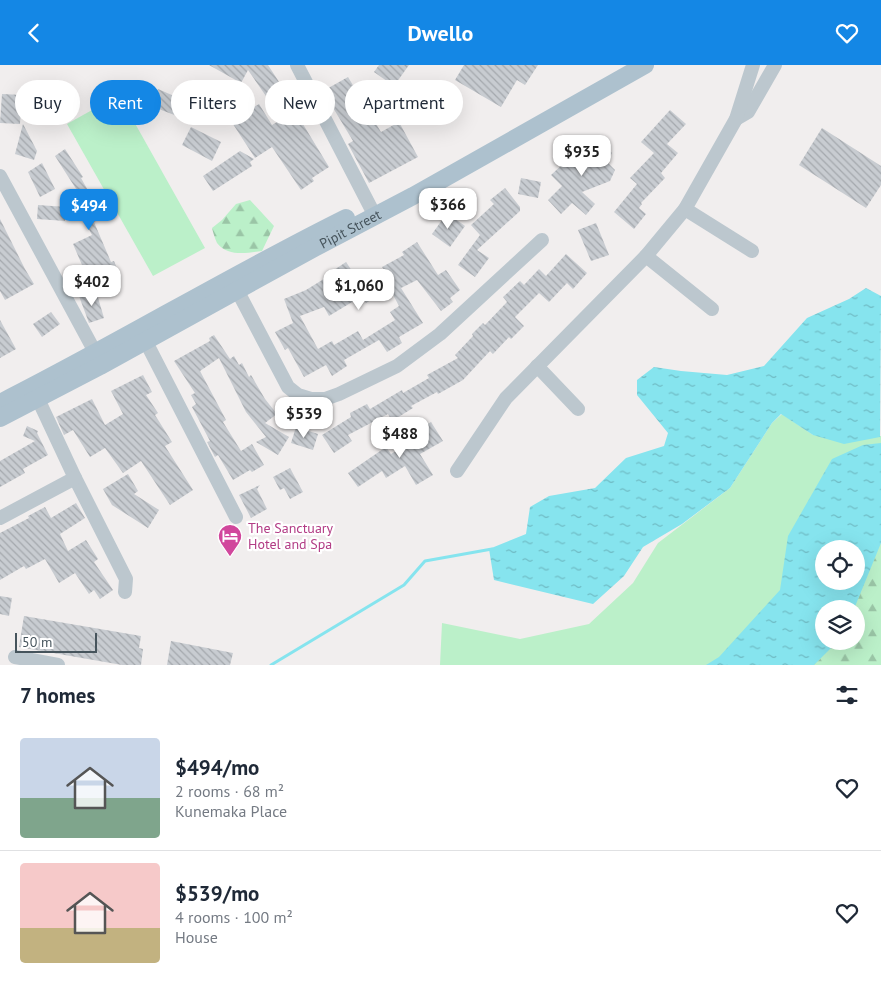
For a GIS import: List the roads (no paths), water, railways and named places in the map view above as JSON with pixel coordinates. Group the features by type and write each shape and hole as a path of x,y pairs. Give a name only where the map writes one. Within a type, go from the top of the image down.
{"main road":[{"name":"Pipit Street","path":"0,418 237,290 627,65"},
{"name":"Pipit Street","path":"0,403 141,329 302,240 413,196 645,65"}],"street":[{"path":"297,65 372,211"},
{"path":"457,471 506,398 646,256 685,209 736,119 753,65"},
{"path":"736,119 748,112 775,65"},
{"path":"0,176 95,352"},
{"path":"685,209 752,251"},
{"path":"237,290 288,387 298,395 311,399 325,399 397,365 440,334 542,240"},
{"path":"646,256 712,309"},
{"path":"145,340 236,517"},
{"path":"537,366 578,409"},
{"path":"38,399 126,579 125,592"},
{"path":"0,518 75,478"},
{"path":"15,657 58,665"}],"water":[{"path":"866,288 881,296 880,437 844,444 813,435 781,414 772,423 730,488 682,524 643,547 624,576 593,604 494,580 489,549 526,534 530,507 549,496 595,488 626,458 664,446 668,433 637,395 637,380 654,367 727,375 764,366 807,318 849,299"},
{"path":"881,443 881,543 865,582 865,540 815,540 815,590 862,590 858,600 815,600 815,650 829,650 814,665 706,665 719,657 780,590 788,536 832,459 863,445"}],"waterway":[{"path":"271,665 404,585 425,561 492,549"}],"place":[{"name":"The Sanctuary Hotel and Spa","path":"230,557"}]}
